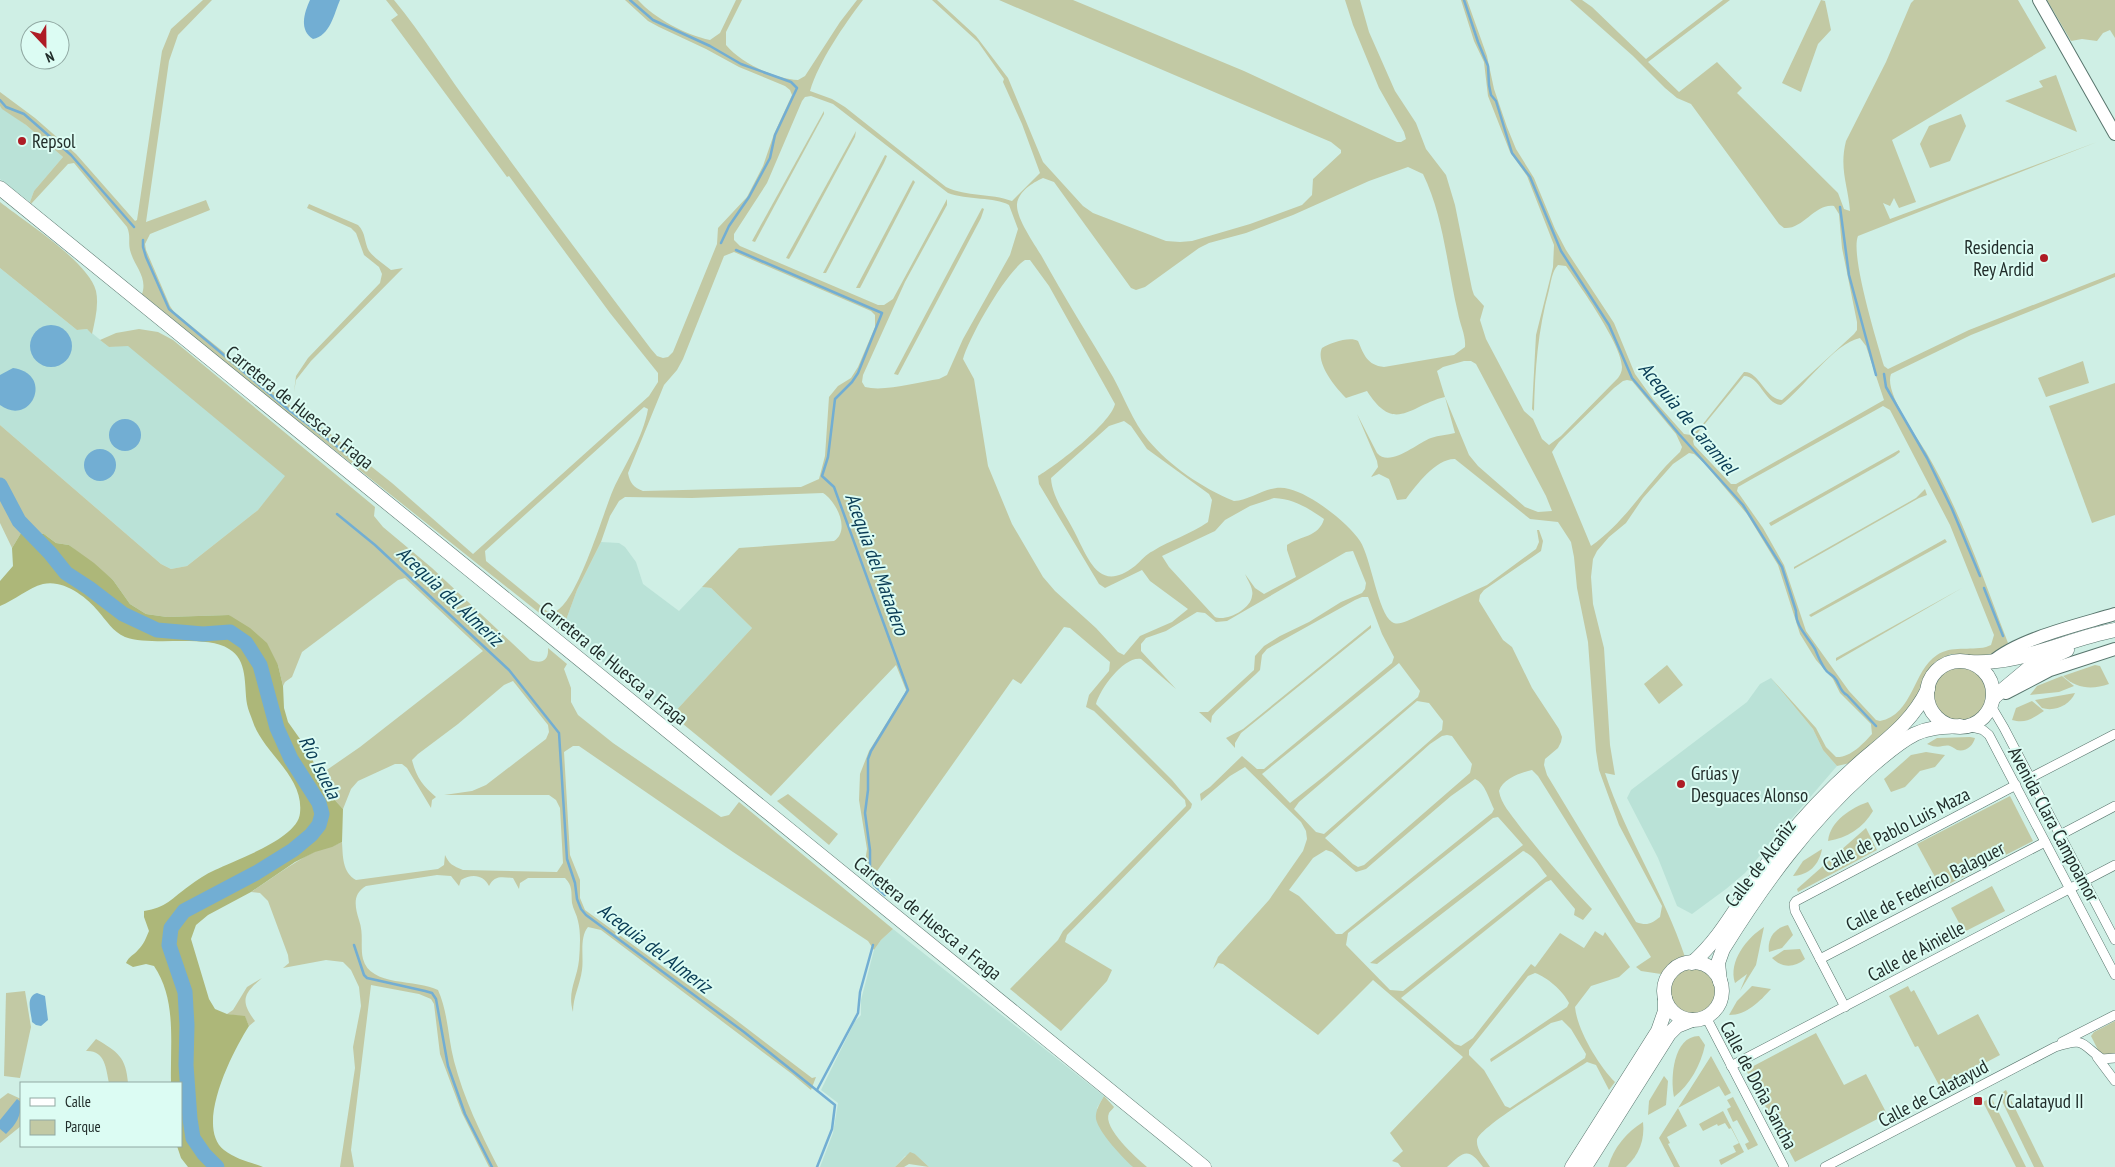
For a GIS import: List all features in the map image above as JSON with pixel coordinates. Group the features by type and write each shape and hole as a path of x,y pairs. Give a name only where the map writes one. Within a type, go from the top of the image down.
{"main road":[{"path":"2039,0 2115,134"},
{"name":"Carretera de Huesca a Fraga","path":"0,188 1204,1167"},
{"path":"1992,662 2024,644 2115,614"},
{"path":"2115,631 2044,660 2016,678 1992,702 1982,719 1963,726 1944,722 1933,712 1928,697 1928,689 1934,674 1946,664 1953,662 1992,662 2021,656 2082,637 2115,631"},
{"path":"1992,702 2021,684 2050,670 2115,649"},
{"path":"1969,662 1976,665 1988,676 1993,690 1992,702"},
{"name":"Calle de Alcañiz","path":"1692,963 1714,942 1756,879 1789,836 1838,783 1904,725 1921,704 1928,689"},
{"name":"Calle de Alcañiz","path":"1720,982 1718,963 1723,949 1775,871 1820,816 1858,778 1906,739 1931,728 1963,726"},
{"path":"1572,1167 1658,1031 1665,1011 1665,985 1670,974 1679,967 1692,963 1703,964 1712,969 1720,982 1722,994 1718,1005 1699,1018 1677,1026 1669,1034 1585,1167"},
{"path":"1665,998 1675,1013 1699,1018"}],"street":[{"name":"Avenida Clara Campoamor","path":"1992,702 2115,940"},
{"name":"Avenida Clara Campoamor","path":"1963,726 1979,728 1988,733 2115,975"},
{"path":"2030,778 2115,734"},
{"name":"Calle de Pablo Luis Maza","path":"1820,959 1795,911 1794,904 1799,898 2016,786"},
{"path":"2060,835 2115,806"},
{"name":"Calle de Federico Balaguer","path":"1820,959 2045,842"},
{"name":"Calle de Ainielle","path":"1731,1066 2115,865"},
{"path":"1820,959 1844,1006"},
{"name":"Calle de Calatayud","path":"1825,1167 2055,1047 2070,1036 2115,1016"},
{"name":"Calle de Doña Sancha","path":"1699,1018 1731,1066 1784,1167"},
{"name":"Calle de Calatayud","path":"2055,1047 2076,1042 2087,1045 2102,1059 2115,1058"},
{"path":"2092,1050 2113,1078"},
{"path":"2113,1078 2109,1068 2115,1058"}],"shaded area":[{"name":"Repsol","path":"0,106 26,125 63,157 34,191 30,202 0,179"},
{"path":"0,268 77,330 87,329 109,347 128,345 286,476 258,510 187,566 171,569 161,564 0,425"},
{"path":"601,542 619,543 625,547 636,562 643,584 679,611 702,587 711,588 752,628 672,715 562,631 577,590"},
{"path":"1771,678 1813,729 1823,750 1837,766 1745,873 1692,914 1677,906 1658,858 1627,798 1631,790 1747,702 1760,684"},
{"path":"893,929 1104,1096 1097,1108 1133,1167 929,1167 915,1154 905,1156 895,1167 820,1167 833,1133 838,1103 821,1090 855,1021 861,1015 861,1000 874,950 881,940"}],"green space":[{"path":"203,0 212,0 178,35 169,61 146,222 206,200 210,210 150,234 145,244 170,306 174,312 291,406 293,404 392,483 473,554 649,396 658,382 658,373 610,313 509,176 507,177 391,20 398,15 386,0 394,0 405,13 464,97 584,260 651,349 657,356 663,358 668,357 673,352 717,244 718,228 747,197 763,166 774,134 792,95 785,86 739,67 648,21 625,0 638,0 671,25 710,40 720,33 736,0 742,0 726,32 726,45 740,58 759,69 779,77 798,80 805,76 840,22 857,0 863,0 840,32 819,68 810,91 832,99 845,107 946,187 962,192 1012,201 1040,173 1022,124 1003,82 1004,79 978,42 932,0 937,0 976,36 1008,78 1043,162 1083,206 1093,213 1166,241 1180,242 1192,241 1250,224 1302,205 1312,195 1313,179 1341,153 1341,150 1331,142 999,0 1073,0 1244,71 1397,142 1401,142 1406,139 1404,132 1379,88 1353,25 1345,0 1360,0 1369,32 1395,91 1416,123 1426,149 1446,175 1455,205 1472,289 1474,295 1484,306 1480,320 1486,339 1524,411 1533,419 1542,439 1549,445 1561,436 1618,378 1622,369 1620,357 1608,331 1581,287 1566,266 1558,265 1554,270 1542,320 1536,365 1534,411 1532,409 1536,335 1553,267 1554,245 1527,176 1510,152 1488,96 1484,62 1474,41 1461,0 1467,0 1487,56 1494,89 1516,149 1534,178 1555,229 1566,250 1614,323 1635,374 1653,399 1684,434 1691,435 1699,429 1744,372 1754,376 1771,395 1782,400 1857,330 1842,248 1839,214 1834,206 1827,206 1821,208 1797,225 1791,228 1784,228 1779,224 1691,104 1677,98 1665,88 1633,56 1570,0 1582,0 1592,7 1646,59 1723,0 1730,0 1648,62 1679,92 1717,62 1742,88 1737,93 1838,193 1844,209 1850,211 1843,160 1846,141 1886,62 1911,3 1914,0 2018,0 2046,48 1892,140 1916,202 1899,208 1894,198 1890,206 1883,203 1890,219 2097,142 1858,236 1858,261 1861,279 1884,366 1888,369 1969,330 2115,273 2115,277 1971,335 1891,374 1890,382 1896,402 1950,497 2008,643 1992,654 1978,656 1951,654 1935,662 1924,678 1916,698 1906,713 1850,763 1837,766 1823,750 1813,729 1771,678 1816,728 1826,747 1836,757 1851,753 1860,746 1872,734 1871,724 1840,693 1833,679 1816,660 1800,634 1778,565 1747,514 1704,463 1694,454 1689,453 1673,464 1643,498 1626,523 1609,537 1597,551 1593,559 1591,577 1593,604 1604,648 1610,745 1615,775 1605,773 1623,820 1667,910 1685,957 1673,962 1661,974 1641,971 1636,967 1651,957 1538,776 1532,770 1508,780 1499,791 1507,809 1545,857 1592,909 1583,920 1574,915 1575,909 1551,880 1546,882 1401,998 1455,1044 1461,1046 1473,1038 1531,964 1535,967 1560,933 1584,948 1595,931 1603,936 1605,932 1630,967 1619,977 1591,986 1575,1007 1584,1037 1602,1067 1615,1082 1609,1090 1596,1065 1587,1062 1508,1112 1493,1123 1477,1140 1479,1151 1490,1167 1483,1167 1473,1156 1465,1154 1461,1155 1447,1167 1401,1167 1398,1163 1392,1161 1403,1151 1390,1133 1463,1057 1373,980 1318,1035 1223,964 1218,963 1213,969 1218,957 1269,900 1303,851 1307,839 1306,831 1301,822 1245,767 1230,776 1201,801 1200,794 1210,787 1242,756 1257,769 1264,769 1392,663 1394,657 1382,634 1368,597 1355,600 1267,649 1262,655 1260,670 1216,711 1212,716 1211,723 1199,712 1208,712 1254,670 1255,656 1264,646 1341,602 1362,593 1366,583 1353,551 1346,552 1227,621 1216,622 1205,613 1197,612 1166,631 1146,638 1141,644 1141,651 1176,689 1141,659 1134,659 1120,668 1102,690 1096,704 1172,780 1192,804 1191,808 1067,935 1065,942 1112,970 1107,981 1061,1031 1010,989 1058,940 1063,931 1186,806 1185,800 1094,711 1086,707 1089,695 1109,671 1110,662 1070,628 1064,627 1021,684 1013,679 870,881 863,875 867,849 859,800 860,774 869,751 906,690 896,665 771,796 672,715 752,628 711,588 702,587 739,548 834,541 839,536 841,523 837,509 828,497 823,493 692,498 625,497 619,501 610,516 601,542 577,590 562,631 142,294 142,277 130,250 127,227 74,163 68,164 31,204 34,191 63,157 26,125 2,109 0,106 0,92 35,118 76,154 135,221 137,220 162,51 171,29","holes":["811,96 833,104 948,193 1003,202 1009,205 1018,229 1010,255 963,339 947,375 939,379 882,388 865,387 862,382 863,375 905,282 947,205 947,199 893,299 884,305 878,305 740,246 734,240 734,234 767,183 802,101 805,97","1408,167 1423,174 1436,207 1454,296 1465,338 1465,347 1454,355 1384,367 1370,362 1364,355 1358,341 1350,339 1335,342 1322,348 1321,361 1328,375 1346,398 1367,391 1386,412 1403,414 1445,397 1455,433 1431,438 1396,456 1382,457 1377,453 1357,414 1377,461 1378,467 1371,477 1379,474 1389,479 1397,500 1406,499 1421,480 1441,463 1455,459 1530,519 1558,522 1571,542 1577,588 1588,642 1599,770 1619,825 1662,906 1660,917 1651,923 1643,924 1636,922 1547,775 1544,765 1545,759 1558,748 1561,742 1562,737 1559,729 1532,688 1512,647 1503,640 1479,601 1480,595 1484,590 1541,551 1543,541 1539,530 1537,530 1539,542 1536,549 1487,585 1407,621 1397,624 1392,622 1387,617 1383,608 1360,541 1347,526 1328,510 1298,492 1282,488 1275,488 1234,501 1210,490 1187,475 1166,459 1148,440 1026,230 1017,210 1020,195 1030,185 1043,178 1054,182 1131,288 1136,290 1145,287 1199,248 1209,243 1246,233 1293,215 1369,181","734,252 871,311 875,315 875,327 858,367 851,378 838,386 829,397 825,456 819,479 801,487 643,491 634,486 628,473 664,385 677,370 724,256","1025,260 1030,260 1049,286 1115,404 1104,422 1093,433 1069,454 1038,476 1039,484 1099,584 1105,588 1142,570 1150,581 1188,609 1172,622 1140,636 1124,655 1118,652 1043,577 1012,524 988,466 974,379 963,359 980,321 1017,267","1860,338 1866,346 1884,400 1736,484 1731,484 1694,445 1695,436 1744,376 1754,380 1771,400 1781,405 1840,348","1464,361 1471,361 1476,364 1546,496 1552,511 1538,512 1525,507 1478,466 1469,455 1445,397 1437,371 1443,367","1627,380 1632,381 1676,434 1682,447 1680,452 1668,463 1616,525 1591,546 1552,452 1559,442 1614,388","1883,406 1890,410 1950,525 1994,635 1991,645 1980,648 1949,650 1937,655 1929,662 1899,710 1891,717 1880,721 1876,720 1849,691 1806,631 1784,565 1763,528 1737,491 1738,487","644,407 648,409 646,420 613,490 588,557 572,593 563,606 554,612 547,611 486,561 485,551","1124,421 1131,426 1147,449 1209,494 1212,500 1208,522 1150,552 1123,574 1112,576 1104,575 1090,562 1060,506 1051,478 1109,426","1274,498 1294,502 1324,519 1322,525 1314,533 1287,545 1296,577 1264,594 1255,588 1245,574 1252,591 1251,601 1243,610 1225,618 1215,617 1169,567 1162,556 1215,531 1225,520 1250,506","1399,663 1420,691 1418,697 1290,803 1262,774","1417,701 1429,703 1443,721 1442,730 1324,834 1316,832 1294,809 1299,802","1442,736 1452,736 1472,764 1470,773 1364,865 1358,867 1353,864 1325,838 1430,744","1475,779 1484,788 1494,809 1492,813 1342,934 1336,934 1299,896 1289,890 1313,858 1326,850 1332,852 1356,872 1366,869 1451,796","1498,817 1523,845 1370,963 1377,964 1523,851 1534,858 1547,876 1403,991 1390,990 1346,945 1348,933 1493,818","1535,973 1540,975 1559,989 1569,1003 1567,1007 1490,1059 1491,1062 1551,1023 1562,1020 1571,1029 1586,1054 1585,1058 1510,1108 1505,1106 1484,1070 1469,1055 1469,1050 1528,976"]},
{"path":"1821,0 1825,1 1831,30 1818,44 1801,92 1782,83"},
{"path":"2047,0 2115,0 2115,38 2110,30 2103,33 2097,41 2082,39 2071,41"},
{"path":"2056,75 2077,132 2005,101 2043,87 2039,81"},
{"path":"824,111 755,242 752,241"},
{"path":"1961,114 1966,126 1950,161 1930,168 1920,144 1929,126"},
{"path":"856,131 855,137 793,252 789,259 786,258"},
{"path":"885,155 887,156 884,163 826,273 823,273"},
{"path":"913,180 915,182 860,288 856,288"},
{"path":"0,202 69,255 91,279 96,291 97,302 92,334 87,329 77,330 0,268"},
{"path":"309,204 358,225 369,251 374,256 391,270 403,268 311,361 296,380 294,392 296,376 308,358 380,283 382,274 379,267 364,255 356,233 351,228 307,208"},
{"path":"982,208 984,209 981,218 898,375 894,374"},
{"path":"139,329 158,332 173,340 375,507 374,516 383,527 432,568 530,660 538,662 546,659 548,648 567,664 564,669 571,688 571,702 578,715 613,743 721,817 729,815 739,802 893,929 881,940 874,950 868,941 733,852 579,746 573,746 564,752 570,855 580,880 580,898 585,910 812,1078 816,1077 811,1090 601,930 588,927 585,931 582,970 573,1012 571,998 579,960 580,935 570,887 565,878 528,878 520,883 519,889 513,878 496,878 489,886 481,877 469,876 461,880 459,886 451,876 437,875 366,886 358,893 356,910 361,930 363,959 367,968 384,978 418,984 438,990 444,1007 454,1061 463,1089 498,1167 489,1167 462,1113 440,1054 434,1004 431,999 419,994 371,985 351,1150 354,1167 340,1167 355,1068 353,1047 361,1006 359,987 351,970 343,962 326,960 283,968 289,963 288,955 268,901 260,893 251,892 304,857 315,851 342,842 346,868 351,877 356,880 438,869 444,865 445,855 448,861 463,870 557,872 563,863 560,808 556,800 549,795 444,795 472,791 486,785 546,739 549,732 548,725 513,681 504,685 412,760 421,781 436,797 432,800 431,808 407,768 402,764 395,764 358,781 351,789 343,809 332,797 321,774 360,747 483,651 405,578 398,580 302,652 292,677 283,686 278,665 229,615 167,617 146,614 130,604 113,580 69,545 56,543 44,534 21,533 12,548 0,523 0,425 161,564 171,569 187,566 258,510 285,476 128,346 109,347 100,340 116,333"},
{"path":"2083,361 2089,383 2046,397 2038,378"},
{"path":"2115,383 2115,515 2092,523 2049,406"},
{"path":"1899,450 1900,452 1895,456 1771,526 1769,523"},
{"path":"1925,489 1927,495 1794,569 1794,567 1916,498"},
{"path":"21,533 44,534 56,543 69,545 94,563 113,580 130,604 146,614 167,617 229,615 250,628 267,643 278,665 283,686 284,708 288,722 305,746 332,797 343,809 342,842 295,862 251,892 208,915 196,925 191,939 209,999 215,1009 227,1014 245,1016 249,1026 234,1053 219,1088 213,1124 216,1139 228,1153 263,1167 188,1167 181,1158 177,1147 182,1147 182,1082 171,1082 171,1022 166,993 154,966 146,964 133,967 126,963 145,941 149,931 144,911 158,908 205,875 278,840 297,823 300,813 300,800 296,788 290,776 258,734 247,706 242,666 235,654 229,649 207,642 149,641 125,637 113,629 88,600 74,590 58,584 51,583 37,586 0,606 0,581 13,566 12,548"},
{"path":"1945,539 1947,542 1811,617 1809,615"},
{"path":"1962,588 1836,661 1836,658"},
{"path":"1371,625 1371,628 1241,733 1235,743 1235,748 1226,738 1243,729"},
{"path":"1667,665 1683,685 1659,704 1644,684"},
{"path":"2095,665 2100,666 2109,684 2091,688 2079,686 2063,676"},
{"path":"1960,666 1971,668 1980,674 1986,683 1988,694 1986,705 1980,714 1971,720 1960,722 1949,720 1940,714 1934,705 1932,694 1934,683 1940,674 1949,668"},
{"path":"2062,676 2074,686 2059,692 2030,695 2037,686"},
{"path":"2075,693 2066,704 2052,709 2042,708 2035,700"},
{"path":"2032,701 2044,711 2025,721 2012,720 2016,708"},
{"path":"1937,738 1975,738 1974,741 1969,748 1963,750 1957,750 1951,746 1935,747 1927,744"},
{"path":"1926,752 1945,755 1935,767 1920,771 1905,787 1891,792 1884,779 1911,755"},
{"path":"788,794 838,834 829,845 777,801"},
{"path":"2010,796 2033,841 1941,888 1917,844"},
{"path":"1868,802 1873,811 1859,827 1848,835 1828,841 1833,827 1842,816"},
{"path":"1866,828 1877,850 1798,892 1797,889"},
{"path":"1822,849 1821,855 1812,868 1804,874 1793,876 1803,861"},
{"path":"1992,886 2005,911 1964,932 1951,908"},
{"path":"1788,925 1793,935 1782,948 1769,952 1769,943 1772,935 1783,926"},
{"path":"1764,927 1756,965 1740,991 1747,974 1735,983 1734,967 1740,951 1751,937"},
{"path":"1800,949 1805,959 1797,964 1788,966 1780,964 1772,958 1784,950"},
{"path":"1693,967 1702,969 1710,974 1715,982 1717,991 1715,1000 1710,1008 1702,1013 1693,1015 1684,1013 1676,1008 1671,1000 1669,991 1671,982 1676,974 1684,969"},
{"path":"262,978 247,993 246,998 247,1008 255,1021 249,1026 245,1017 227,1014 233,1010 247,987"},
{"path":"1752,986 1771,989 1747,1010 1742,1013 1729,1015 1737,1001"},
{"path":"1908,986 1911,992 1914,990 1938,1035 1978,1014 2000,1055 1940,1087 1918,1046 1915,1047 1889,996"},
{"path":"25,991 31,1027 20,1078 4,1076 6,993"},
{"path":"2115,1021 2115,1053 2108,1057 2100,1054 2091,1036 2094,1032"},
{"path":"1816,1033 1844,1085 1866,1074 1887,1114 1795,1162 1746,1070"},
{"path":"1699,1036 1705,1045 1701,1059 1690,1080 1674,1097 1673,1070 1675,1060 1684,1043 1690,1038"},
{"path":"96,1039 110,1048 123,1061 128,1082 109,1082 101,1057 92,1051 86,1051"},
{"path":"1711,1056 1731,1093 1725,1096 1719,1086 1678,1108"},
{"path":"1664,1076 1668,1081 1666,1105 1648,1115 1649,1101"},
{"path":"2006,1090 2044,1167 2034,1167 1999,1095"},
{"path":"8,1093 20,1099 20,1127 0,1143 0,1099"},
{"path":"1104,1096 1114,1107 1109,1113 1108,1119 1115,1134 1147,1167 1133,1167 1106,1138 1098,1125 1096,1116"},
{"path":"1733,1097 1758,1145 1748,1150 1745,1144 1749,1142 1737,1120 1733,1122 1727,1109 1731,1107 1727,1100"},
{"path":"1990,1098 2026,1167 2016,1167 1983,1102"},
{"path":"1678,1108 1687,1126 1667,1137 1670,1143 1668,1144 1680,1167 1674,1167 1659,1138"},
{"path":"1723,1111 1744,1152 1721,1165 1719,1160 1736,1152 1733,1146 1739,1143 1731,1128 1729,1129 1725,1123 1718,1126 1717,1124 1703,1131 1699,1124"},
{"path":"1643,1122 1642,1141 1634,1157 1626,1167 1608,1167 1621,1141"},
{"path":"910,1152 915,1154 929,1167 909,1164 904,1167 895,1167"}],"water":[{"path":"310,0 340,0 324,34 313,39 304,26 306,10"},
{"path":"47,325 55,325 66,331 72,346 66,361 55,367 47,367 36,361 30,350 30,342 36,331"},
{"path":"13,368 26,372 33,380 36,388 34,397 29,405 21,410 11,410 0,405 0,375"},
{"path":"125,419 131,420 136,424 140,429 140,441 136,446 131,450 125,451 119,450 114,446 110,441 109,435 110,429 114,424 119,420"},
{"path":"100,449 106,450 111,454 115,459 115,471 111,476 106,480 100,481 94,480 89,476 85,471 84,465 85,459 89,454 94,450"},
{"path":"37,993 45,996 48,1020 41,1026 32,1022 30,1009 31,998"},
{"path":"17,1099 20,1101 19,1116 6,1134 0,1129 0,1120"}],"waterway":[{"name":"Acequia del Matadero","path":"630,0 653,20 710,46 741,64 791,82 797,88 775,135 770,158 749,197 729,226 721,243"},
{"name":"Acequia de Caramiel","path":"1464,0 1488,66 1491,95 1496,101 1512,153 1530,177 1561,251 1609,325 1632,378 1743,505 1782,567 1798,622 1823,666 1836,679 1842,691 1876,726"},
{"name":"Acequia del Almeriz","path":"0,100 6,107 24,114 71,155 134,227"},
{"path":"1840,207 1849,275 1876,375"},
{"name":"Acequia del Almeriz","path":"143,240 146,257 169,309 289,410 359,463"},
{"name":"Acequia del Matadero","path":"736,250 882,313 858,373 835,399 828,457 822,476 834,487 908,690 868,759 868,790 865,813 870,850 870,869 874,885 885,895"},
{"path":"1884,374 1886,387 1927,458 1952,509 1980,576"},
{"name":"Río Isuela","path":"0,485 19,521 50,553 66,573 123,614 157,630 203,634 230,632 246,643 260,665 277,728 291,759 319,803 322,814 319,825 311,835 293,850 256,873 184,911 171,928 169,945 185,992 187,1025 186,1065 193,1138 204,1154 217,1167"},
{"name":"Acequia del Almeriz","path":"337,514 375,545 509,670 559,733 567,859 575,883 577,899 586,915 744,1032 835,1105 832,1129 817,1167"},
{"path":"1984,588 2003,636"},
{"path":"354,945 364,975 367,978 432,993 436,999 448,1066 465,1114 492,1167"},
{"name":"Acequia del Matadero","path":"817,1090 858,1013 860,992 873,945"}],"place":[{"name":"Repsol","path":"22,141"},
{"name":"Residencia Rey Ardid","path":"2044,258"},
{"name":"Grúas y Desguaces Alonso","path":"1681,784"},
{"name":"C/ Calatayud II","path":"1978,1101"}]}
